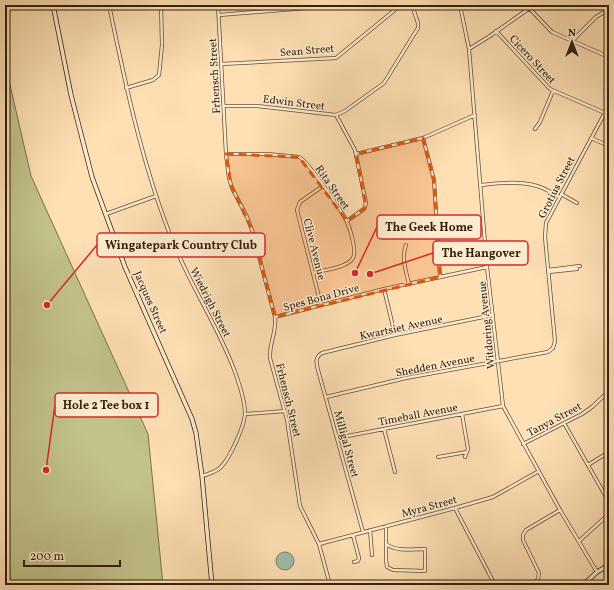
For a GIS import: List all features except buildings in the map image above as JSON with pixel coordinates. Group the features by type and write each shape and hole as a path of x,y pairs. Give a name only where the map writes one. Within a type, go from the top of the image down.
{"street":[{"name":"Jacques Street","path":"53,5 71,95 89,168 125,267 192,419 196,434 202,476 212,585"},
{"name":"Wiedrigh Street","path":"109,5 126,88 156,196 177,252 228,354 239,383 246,414"},
{"path":"126,88 155,79 159,75 162,45 161,5"},
{"name":"Frhensch Street","path":"218,5 226,154 231,185 252,230 275,317 270,358 289,430 300,506 319,544 330,585"},
{"path":"219,15 306,8 318,5"},
{"name":"Sean Street","path":"221,64 336,58 401,5"},
{"path":"336,115 345,111 385,81 418,28 418,23 412,5"},
{"name":"Witdoring Avenue","path":"460,5 469,49 487,267 503,406 560,510 597,572"},
{"path":"469,49 534,5"},
{"path":"529,8 552,32 609,57"},
{"path":"572,42 596,17 609,9"},
{"name":"Cicero Street","path":"496,31 546,86 553,91 604,113"},
{"path":"535,129 540,122 553,91"},
{"name":"Grotius Street","path":"548,352 553,348 555,341 545,228 548,219 609,105"},
{"name":"Edwin Street","path":"224,106 257,106 336,115 356,154 366,205 364,209 347,221"},
{"path":"356,154 423,138 475,115"},
{"path":"423,138 435,187 440,277"},
{"path":"591,138 609,146"},
{"name":"Rita Street","path":"226,154 299,156 307,164 347,221 355,249 354,256 347,264 313,273"},
{"path":"480,185 511,182 530,184 577,203"},
{"name":"Clive Avenue","path":"321,305 297,208 300,202 323,186"},
{"path":"106,214 156,196"},
{"path":"406,245 403,260 409,284"},
{"name":"Spes Bona Drive","path":"275,317 384,289 487,267"},
{"path":"548,271 579,268"},
{"path":"384,289 395,335"},
{"name":"Kwartsiet Avenue","path":"316,361 322,353 395,335 493,315"},
{"name":"Shedden Avenue","path":"326,397 406,378 548,352"},
{"name":"Milligal Street","path":"316,361 363,532"},
{"name":"Tanya Street","path":"523,444 582,414 609,391"},
{"name":"Timeball Avenue","path":"337,438 503,406"},
{"path":"202,476 218,470 223,466 233,449 246,414 285,411"},
{"path":"462,414 468,452 465,458"},
{"path":"564,423 609,502"},
{"path":"384,429 395,472"},
{"path":"438,457 468,452"},
{"path":"588,465 609,452"},
{"name":"Myra Street","path":"319,544 493,497 539,471"},
{"path":"455,508 494,585"},
{"path":"533,585 538,579 540,573 523,540 524,532 560,510"},
{"path":"579,541 609,514"},
{"path":"386,527 386,544 386,564 390,569 425,570 425,549 397,549 386,544"},
{"path":"370,530 372,555"},
{"path":"353,535 359,558 358,561 354,562"},
{"path":"583,585 597,572 609,565"}],"highlighted area":[{"path":"423,138 434,180 440,277 275,317 252,230 231,185 226,154 299,157 347,221 366,207 356,154"}],"green space":[{"path":"5,63 31,176 148,434 163,585 5,585"}],"shaded area":[{"path":"285,552 289,553 293,557 293,565 289,569 285,570 281,569 277,565 276,561 277,557 281,553"}],"place":[{"name":"The Geek Home","path":"355,273"},
{"name":"The Hangover","path":"370,274"},
{"name":"Wingatepark Country Club","path":"47,305"},
{"name":"Hole 2 Tee box 1","path":"46,470"}]}
